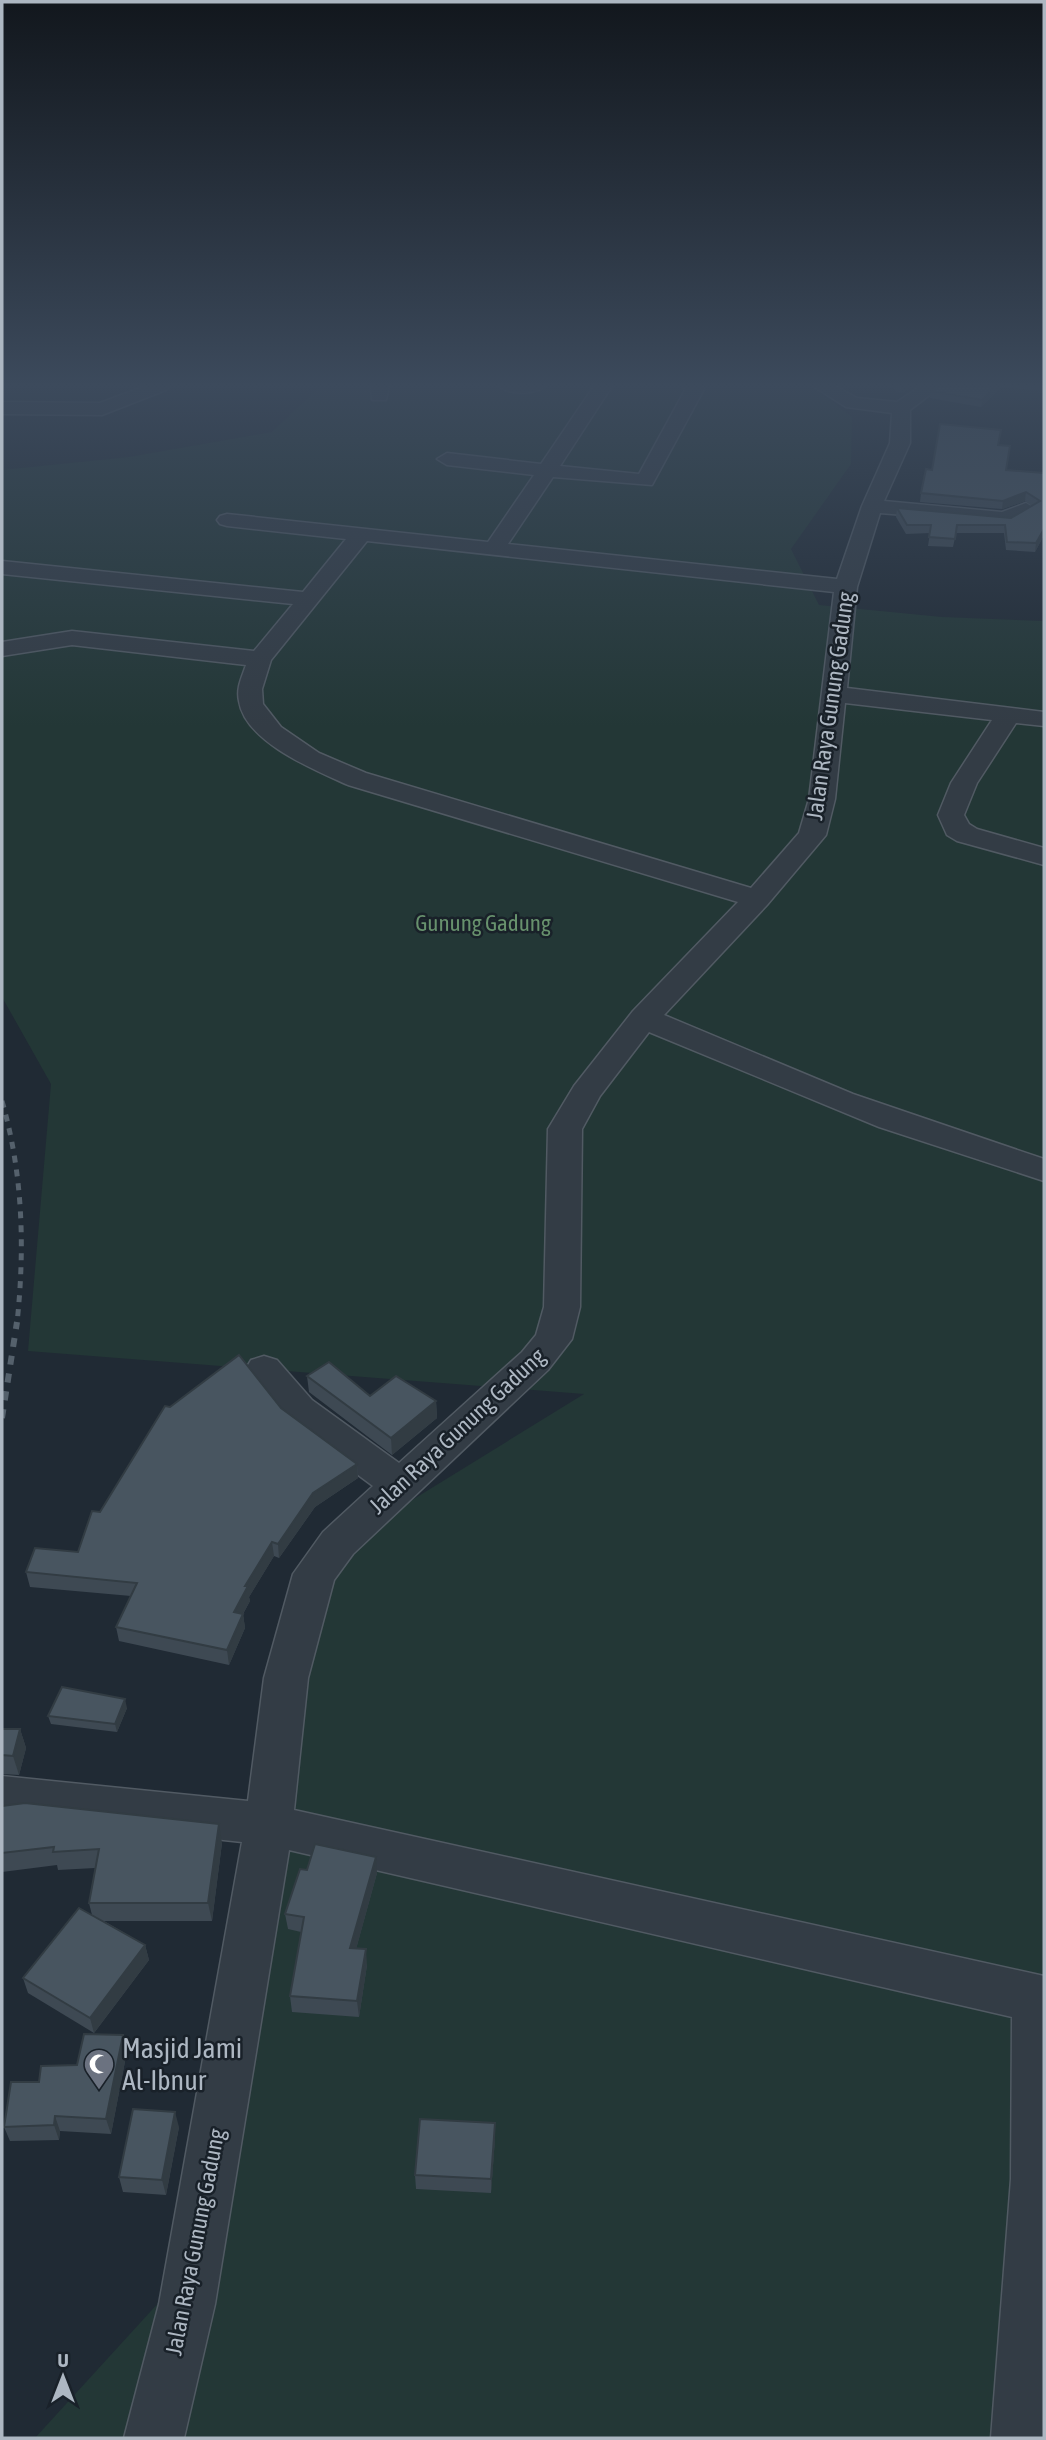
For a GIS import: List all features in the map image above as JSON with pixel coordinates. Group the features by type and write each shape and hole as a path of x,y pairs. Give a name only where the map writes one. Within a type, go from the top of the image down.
{"street":[{"path":"493,551 528,500"},
{"name":"Jalan Raya Gunung Gadung","path":"154,2438 187,2304 270,1825 286,1678 314,1574 338,1542 535,1361 553,1339 562,1307 565,1129 585,1093 645,1018 757,899 811,835 822,799 846,587 875,500"},
{"path":"872,506 1002,518 1010,518 1026,509"},
{"path":"227,520 359,537 846,587"},
{"path":"359,537 260,659 250,689 251,704 259,719 289,744 331,769 757,899"},
{"path":"2,567 308,599"},
{"path":"2,649 72,638 260,659"},
{"path":"833,694 1044,719"},
{"path":"1010,714 964,783 951,815 957,829 967,835 1044,857"},
{"path":"645,1018 784,1081 887,1120 1044,1170"},
{"path":"264,1370 299,1410 400,1485"},
{"path":"2,1796 170,1812 270,1825 1041,2000 1038,2179 1021,2438"}],"green space":[{"name":"Gunung Gadung","path":"2,500 826,500 791,549 819,605 942,617 1044,621 1044,2438 35,2438 182,2277 269,1825 344,1542 584,1394 28,1351 51,1084 2,997"}],"building":[{"path":"1044,500 1044,529 1036,543 1007,542 1005,525 957,525 955,539 929,537 931,525 907,525 897,508 1011,518"},
{"path":"239,1355 281,1408 357,1464 313,1493 278,1544 272,1542 245,1586 248,1586 234,1612 243,1614 227,1650 116,1627 137,1583 26,1572 35,1548 78,1552 92,1511 100,1512 165,1406 170,1407"},
{"path":"329,1362 370,1396 396,1376 436,1401 391,1438 307,1376"},
{"path":"62,1687 125,1699 115,1724 48,1716"},
{"path":"2,1729 20,1729 13,1756 2,1755"},
{"path":"25,1803 219,1824 208,1903 89,1903 99,1849 53,1852 54,1847 2,1853 2,1806"},
{"path":"315,1844 376,1857 350,1948 366,1949 357,2001 290,1996 304,1917 285,1914 300,1869 307,1870"},
{"path":"79,1908 145,1945 90,2018 23,1978"},
{"path":"84,2034 123,2035 106,2119 55,2116 54,2125 4,2127 11,2082 39,2082 41,2066 77,2065"},
{"path":"133,2109 175,2112 162,2180 119,2177"},
{"path":"420,2119 495,2123 491,2179 415,2175"}],"railway":[{"path":"2,1101 14,1156 20,1211 21,1267 17,1323"},
{"path":"2,1418 17,1322"}],"place":[{"name":"Masjid Jami Al-Ibnur","path":"99,2091"}]}
